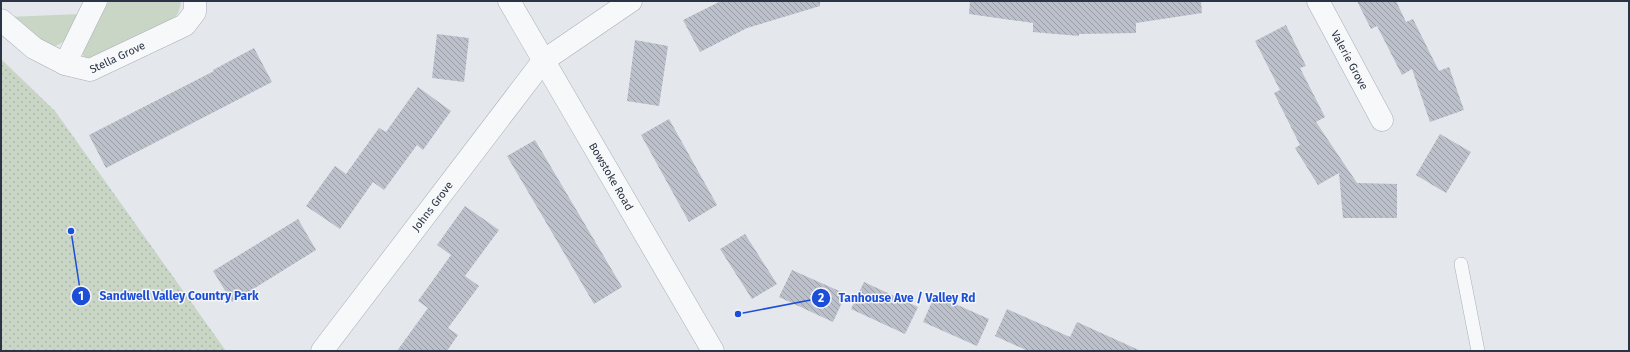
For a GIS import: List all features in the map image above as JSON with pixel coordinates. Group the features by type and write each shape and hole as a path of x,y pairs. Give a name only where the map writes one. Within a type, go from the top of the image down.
{"street":[{"path":"65,64 96,1"},
{"name":"Stella Grove","path":"1,20 34,48 65,64 90,70 184,25 195,12 195,1"},
{"name":"Bowstoke Road","path":"509,1 713,351"},
{"name":"Johns Grove","path":"322,351 543,61 631,1"},
{"name":"Valerie Grove","path":"1318,1 1382,120"}],"lane":[{"path":"1461,264 1478,351"}],"green space":[{"path":"109,1 181,1 176,17 172,21 94,62 85,60 82,52"},
{"path":"81,14 72,31 64,41 60,44 47,47 8,17"},
{"path":"1,59 55,111 226,351 1,351"}],"building":[{"path":"721,1 820,1 820,6 747,28 700,52 683,20"},
{"path":"970,1 1201,1 1202,13 1136,23 1136,33 1079,34 1079,36 1033,32 1033,23 969,14"},
{"path":"1357,1 1396,1 1406,22 1413,19 1439,71 1449,67 1464,110 1430,122 1412,69 1402,75 1377,26 1371,29"},
{"path":"1286,25 1306,66 1300,68 1325,117 1316,122 1357,183 1397,184 1397,218 1343,218 1339,173 1318,185 1295,148 1300,145 1274,93 1280,90 1255,41"},
{"path":"437,34 469,38 464,82 432,78"},
{"path":"635,40 668,46 659,106 627,101"},
{"path":"254,48 272,82 106,168 89,135 214,71 213,70"},
{"path":"418,87 451,111 423,150 417,145 384,190 373,182 340,229 306,206 335,166 346,174 379,128 386,132"},
{"path":"669,119 717,205 689,222 641,135"},
{"path":"1440,134 1471,152 1446,193 1416,175"},
{"path":"535,140 622,287 594,304 507,156"},
{"path":"465,206 499,230 465,276 479,286 448,328 458,335 447,351 397,351 428,308 418,301 451,255 437,245"},
{"path":"298,219 316,250 232,302 213,271"},
{"path":"745,234 777,284 752,299 720,249"},
{"path":"792,270 846,294 833,322 779,297"},
{"path":"864,282 918,307 905,334 851,309"},
{"path":"935,295 989,319 977,346 923,322"},
{"path":"1007,309 1070,337 1077,322 1141,351 1028,351 995,336"}],"place":[{"name":"Sandwell Valley Country Park","path":"71,231"},
{"name":"Tanhouse Ave / Valley Rd","path":"738,314"}]}
